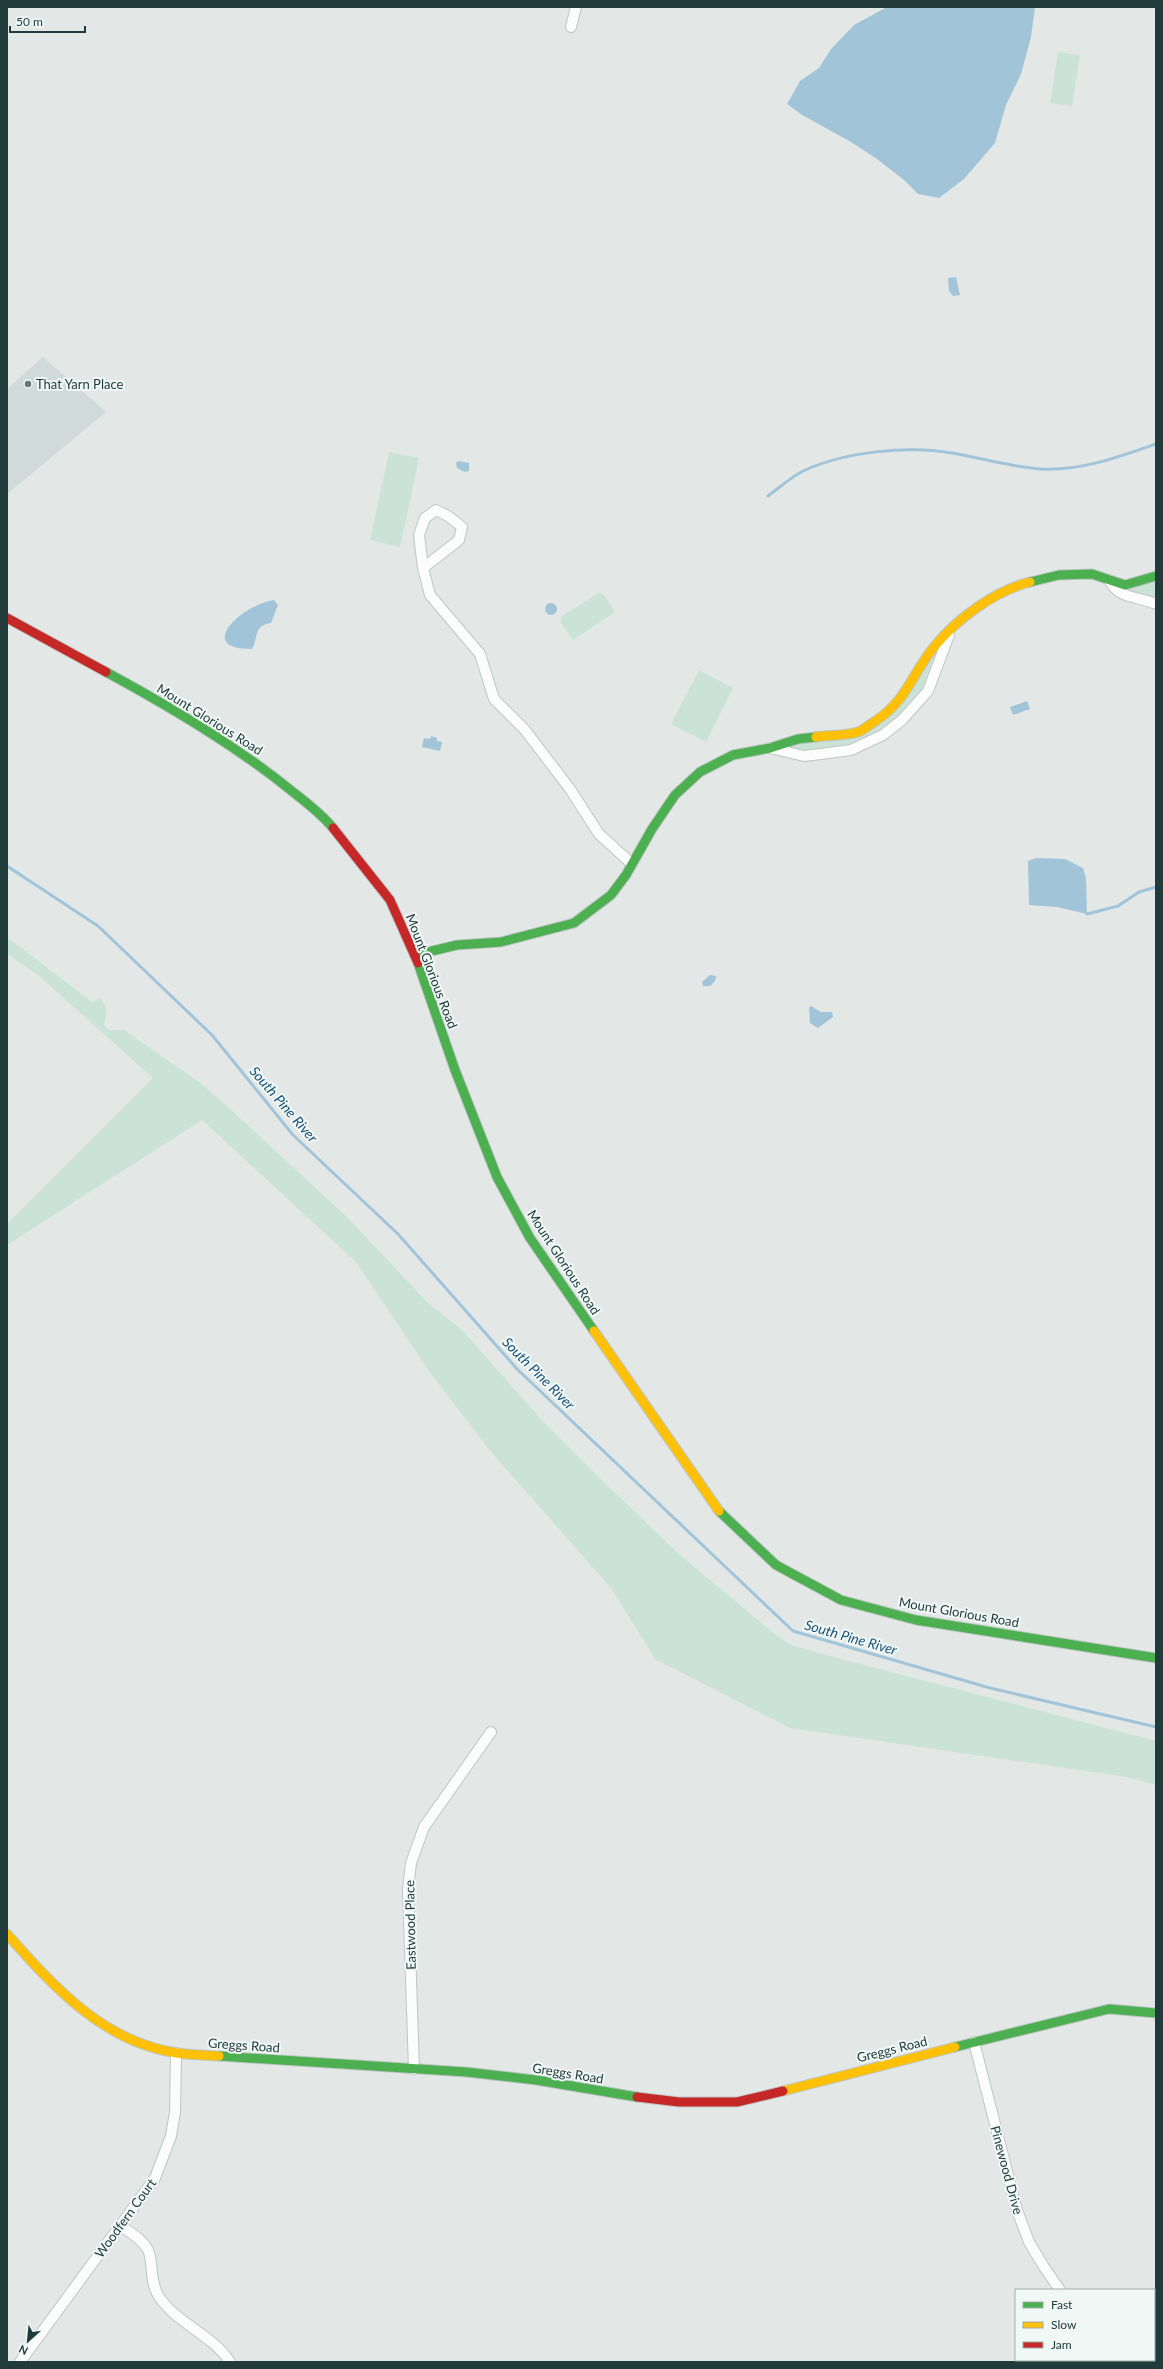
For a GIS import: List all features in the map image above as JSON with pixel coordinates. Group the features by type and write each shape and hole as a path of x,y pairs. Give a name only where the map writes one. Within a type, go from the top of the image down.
{"street":[{"path":"571,27 576,7"},
{"path":"422,568 459,540 462,528 448,516 436,510 425,518 419,535 422,568 430,595 480,654 494,699 525,730 570,789 599,834 632,864"},
{"path":"415,955 457,946 501,942 574,923 611,895 675,795 700,772 733,755 770,748 798,738 859,732 892,708 903,697 934,647 951,630 978,607 1019,585 1059,575 1092,574 1125,585 1156,576"},
{"path":"1108,580 1112,587 1130,599 1145,599 1156,604"},
{"name":"Mount Glorious Road","path":"7,618 146,694 258,764 322,816 390,900 415,955 455,1070 497,1177 531,1240 723,1517 776,1565 841,1600 916,1620 1156,1658"},
{"path":"770,748 804,756 851,750 883,735 902,720 928,691 951,630"},
{"path":"892,708 902,720"},
{"name":"Eastwood Place","path":"414,2069 408,1889 410,1863 424,1827 491,1732"},
{"name":"Greggs Road","path":"7,1934 60,1994 80,2011 103,2027 128,2039 176,2053 506,2076 674,2102 704,2104 737,2102 1109,2009 1156,2013"},
{"name":"Pinewood Drive","path":"974,2042 1017,2210 1029,2242 1059,2289"},
{"name":"Woodfern Court","path":"20,2362 155,2178 172,2136 175,2112 176,2053"},
{"path":"120,2226 137,2236 148,2250 151,2280 158,2295 170,2309 209,2341 230,2362"}],"shaded area":[{"path":"43,357 106,412 7,494 7,389"}],"green space":[{"path":"1058,52 1080,55 1072,106 1050,103"},
{"path":"389,452 419,458 400,547 370,540"},
{"path":"1156,576 1156,604 1130,599 1125,585"},
{"path":"598,593 603,594 615,612 573,640 560,622 562,616"},
{"path":"951,630 931,684 883,735 821,754 782,751 798,739 859,732 882,717"},
{"path":"699,670 733,688 706,742 671,724"},
{"path":"7,937 92,1002 100,998 106,1011 104,1025 109,1030 124,1030 199,1082 228,1107 348,1218 428,1303 462,1330 540,1418 612,1490 680,1555 776,1635 791,1645 826,1655 1156,1741 1156,1785 1127,1777 790,1728 655,1659 611,1588 491,1452 431,1374 356,1262 202,1120 7,1245 7,1224 153,1078 38,975 7,954"}],"water":[{"path":"887,7 1035,7 1031,37 1021,74 1006,105 995,143 964,179 939,198 918,194 904,180 877,159 851,142 802,115 787,104 800,81 819,68 831,49 854,25"},
{"path":"956,277 960,295 953,296 949,291 948,278"},
{"path":"458,461 469,463 469,471 465,472 457,468 456,463"},
{"path":"274,600 278,605 271,623 261,626 257,632 252,649 235,647 227,642 225,635 229,627 237,618 248,610"},
{"path":"549,603 553,603 557,609 553,615 549,615 545,611 545,607"},
{"path":"1027,701 1030,709 1013,715 1010,707"},
{"path":"431,736 437,738 437,741 442,742 440,751 422,747 424,738 430,739"},
{"path":"1036,858 1065,859 1083,868 1086,878 1087,914 1057,907 1029,905 1028,861"},
{"path":"710,975 716,976 715,981 710,986 703,986 702,982"},
{"path":"811,1006 821,1012 832,1012 833,1017 818,1028 810,1023 809,1008"}],"waterway":[{"path":"768,496 790,479 819,464 876,452 896,450 934,451 1018,466 1056,469 1071,468 1100,462 1156,444"},
{"name":"South Pine River","path":"7,866 98,926 212,1035 293,1135 398,1234 517,1369 793,1631 990,1688 1156,1727"},
{"path":"1087,914 1118,906 1139,892 1156,887"}],"traffic: fast":[{"path":"1030,582 1059,575 1092,574 1125,585 1156,576"},
{"path":"106,672 177,712 222,740 267,771 312,807 333,828"},
{"path":"415,955 457,945 501,942 574,923 611,895 626,875 652,829 675,795 700,772 733,755 770,748 798,739 816,737"},
{"path":"418,963 455,1070 497,1177 530,1238 594,1331"},
{"path":"719,1511 776,1565 841,1600 916,1620 1156,1658"},
{"path":"955,2047 1109,2009 1156,2013"},
{"path":"219,2056 466,2072 536,2080 637,2097"}],"traffic: slow":[{"path":"816,737 858,732 874,722 885,714 902,696 926,657 954,626 977,607 990,599 1016,586 1030,582"},
{"path":"594,1331 719,1511"},
{"path":"7,1934 62,1992 103,2024 126,2037 150,2047 177,2053 219,2056"},
{"path":"783,2091 955,2047"}],"traffic: jam":[{"path":"7,618 106,672"},
{"path":"333,828 390,900 418,963"},
{"path":"637,2097 679,2102 737,2102 783,2091"}],"place":[{"name":"That Yarn Place","path":"28,384"}]}
